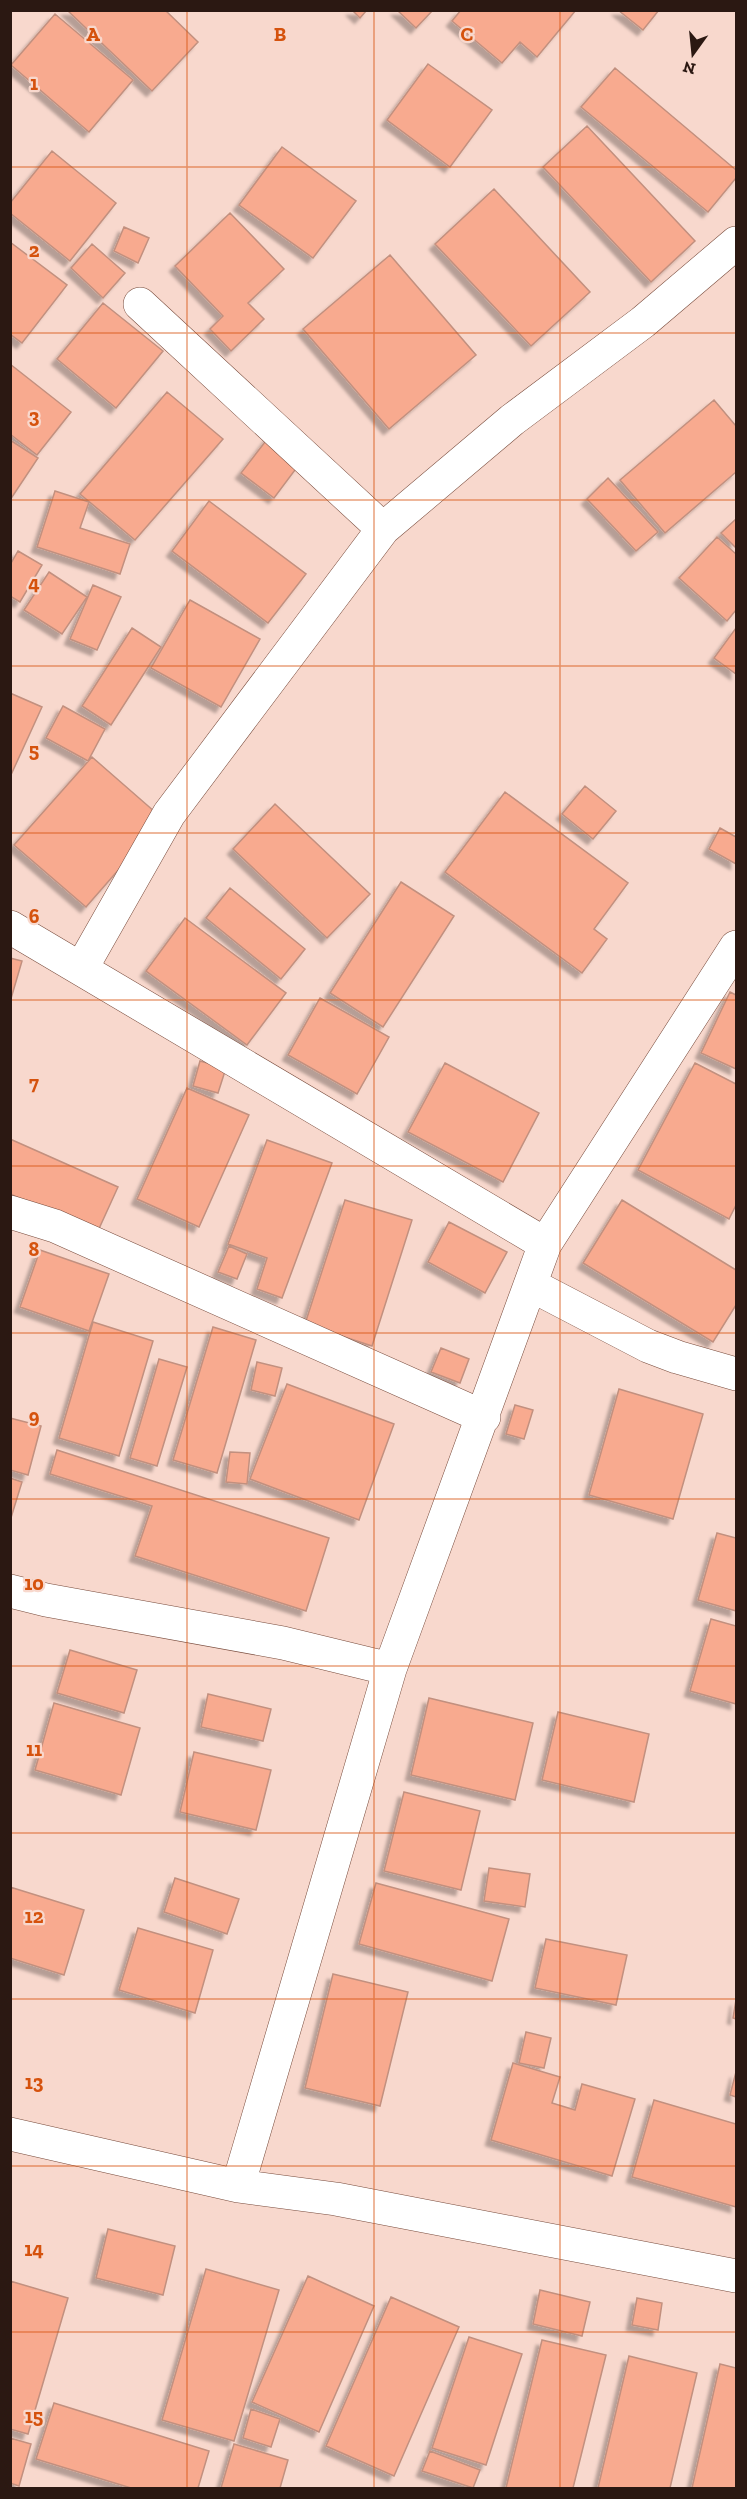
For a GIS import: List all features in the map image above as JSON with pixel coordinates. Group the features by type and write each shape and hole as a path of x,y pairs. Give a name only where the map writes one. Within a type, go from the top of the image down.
{"street":[{"path":"81,969 169,814 384,529 512,420 643,322 736,243"},
{"path":"140,304 384,529"},
{"path":"10,927 545,1244"},
{"path":"238,2186 390,1669 484,1417 545,1244 736,947"},
{"path":"10,1212 55,1226 484,1417"},
{"path":"531,1285 648,1346 736,1374"},
{"path":"10,1591 46,1600 283,1643 390,1669"},
{"path":"10,2134 238,2186 336,2199 736,2276"}],"building":[{"path":"67,10 165,10 198,42 152,91"},
{"path":"352,10 367,10 360,18"},
{"path":"397,10 433,10 416,28"},
{"path":"461,10 576,10 537,57 520,42 502,63 452,21"},
{"path":"618,10 659,10 643,30"},
{"path":"55,14 133,80 89,132 11,65"},
{"path":"428,64 492,110 450,167 387,120"},
{"path":"615,68 736,170 736,178 708,212 581,107"},
{"path":"587,126 695,241 651,282 543,167"},
{"path":"282,147 356,201 313,258 239,205"},
{"path":"52,151 116,203 70,261 10,213 10,203"},
{"path":"494,189 590,292 531,346 435,244"},
{"path":"230,213 284,269 248,303 264,319 231,351 210,329 223,316 175,266"},
{"path":"124,227 149,238 138,263 114,251"},
{"path":"10,242 67,285 22,343 10,334"},
{"path":"92,244 125,273 103,298 71,268"},
{"path":"390,255 476,355 389,429 303,329"},
{"path":"103,303 163,351 116,408 57,359"},
{"path":"10,364 71,412 37,455 10,434"},
{"path":"167,392 223,439 135,540 80,494"},
{"path":"714,400 736,426 736,472 665,533 620,480"},
{"path":"272,433 304,458 274,498 241,473"},
{"path":"10,440 38,458 10,500"},
{"path":"608,478 658,532 636,551 587,499"},
{"path":"55,491 89,502 80,528 130,544 120,574 37,547"},
{"path":"209,501 306,574 268,623 172,551"},
{"path":"736,519 736,548 721,533"},
{"path":"717,537 736,554 736,610 727,621 679,578"},
{"path":"18,551 42,565 20,602 10,596 10,565"},
{"path":"49,572 87,597 62,634 24,610"},
{"path":"93,585 121,597 97,650 70,639"},
{"path":"190,600 260,639 221,707 151,668"},
{"path":"132,628 161,647 111,725 82,706"},
{"path":"736,628 736,674 714,658"},
{"path":"10,693 42,707 10,777"},
{"path":"63,706 105,729 88,761 46,738"},
{"path":"92,757 163,819 86,907 14,845"},
{"path":"585,786 616,811 593,839 562,814"},
{"path":"505,792 628,883 594,929 607,939 582,973 445,872"},
{"path":"275,804 370,894 327,938 233,849"},
{"path":"720,828 736,837 736,864 709,849"},
{"path":"401,882 454,916 383,1027 330,993"},
{"path":"230,888 305,949 281,979 206,918"},
{"path":"185,918 286,993 247,1045 146,971"},
{"path":"10,958 22,961 10,1002"},
{"path":"730,992 736,995 736,1069 701,1053"},
{"path":"320,998 389,1037 357,1094 288,1055"},
{"path":"200,1061 226,1068 218,1093 193,1086"},
{"path":"445,1063 539,1113 503,1182 408,1132"},
{"path":"695,1063 736,1084 736,1205 729,1219 638,1170"},
{"path":"187,1088 249,1115 199,1227 137,1199"},
{"path":"10,1139 118,1187 97,1233 10,1194"},
{"path":"267,1140 332,1163 282,1298 257,1289 267,1258 228,1244"},
{"path":"345,1200 412,1220 372,1346 305,1324"},
{"path":"622,1200 736,1270 736,1305 713,1342 583,1263"},
{"path":"449,1222 507,1252 485,1293 428,1262"},
{"path":"229,1246 247,1254 237,1279 218,1272"},
{"path":"40,1250 109,1274 89,1331 20,1307"},
{"path":"93,1322 153,1341 119,1456 59,1438"},
{"path":"213,1327 256,1340 217,1473 173,1460"},
{"path":"441,1348 469,1359 460,1383 431,1372"},
{"path":"159,1359 187,1367 157,1466 130,1458"},
{"path":"257,1362 282,1368 275,1396 251,1390"},
{"path":"287,1384 394,1424 359,1520 250,1479"},
{"path":"619,1389 703,1414 673,1519 589,1495"},
{"path":"515,1405 533,1410 524,1439 506,1434"},
{"path":"10,1418 41,1426 28,1475 10,1470"},
{"path":"57,1450 329,1538 306,1611 135,1556 152,1506 50,1474"},
{"path":"230,1452 250,1453 247,1484 226,1482"},
{"path":"10,1478 22,1482 10,1521"},
{"path":"717,1533 736,1538 736,1611 698,1600"},
{"path":"711,1619 736,1626 736,1704 690,1691"},
{"path":"70,1650 137,1670 124,1713 57,1693"},
{"path":"208,1694 271,1709 263,1741 201,1727"},
{"path":"429,1698 533,1723 515,1800 411,1775"},
{"path":"54,1703 140,1728 121,1795 35,1770"},
{"path":"558,1712 649,1734 634,1802 542,1780"},
{"path":"194,1752 271,1770 256,1830 180,1812"},
{"path":"404,1792 480,1811 461,1890 384,1871"},
{"path":"489,1868 530,1874 525,1907 484,1901"},
{"path":"175,1878 239,1899 227,1934 164,1912"},
{"path":"376,1883 509,1919 492,1981 359,1944"},
{"path":"10,1887 84,1910 64,1975 10,1958"},
{"path":"138,1928 213,1950 195,2013 119,1990"},
{"path":"546,1939 627,1955 616,2005 535,1988"},
{"path":"333,1974 408,1992 380,2106 305,2088"},
{"path":"736,2000 736,2019 733,2018"},
{"path":"526,2032 551,2038 544,2068 519,2063"},
{"path":"513,2063 560,2077 552,2103 575,2110 582,2084 635,2099 612,2176 491,2140"},
{"path":"736,2072 736,2097 730,2095"},
{"path":"654,2100 736,2124 736,2207 632,2177"},
{"path":"108,2229 175,2246 163,2295 96,2278"},
{"path":"206,2269 279,2290 234,2441 162,2420"},
{"path":"308,2276 374,2306 319,2432 252,2402"},
{"path":"10,2281 68,2298 28,2434 10,2429"},
{"path":"540,2290 590,2302 582,2336 533,2324"},
{"path":"391,2297 459,2327 394,2476 326,2446"},
{"path":"637,2298 662,2303 658,2330 632,2325"},
{"path":"469,2337 522,2354 486,2465 432,2448"},
{"path":"542,2340 606,2355 573,2488 506,2488"},
{"path":"629,2356 697,2373 670,2488 598,2488"},
{"path":"720,2364 736,2368 736,2488 692,2488"},
{"path":"54,2403 209,2451 198,2488 131,2488 36,2459"},
{"path":"251,2409 280,2419 271,2447 243,2438"},
{"path":"10,2438 31,2444 19,2486 10,2483"},
{"path":"234,2444 288,2460 280,2488 221,2488"},
{"path":"430,2451 480,2470 473,2488 422,2471"}]}
